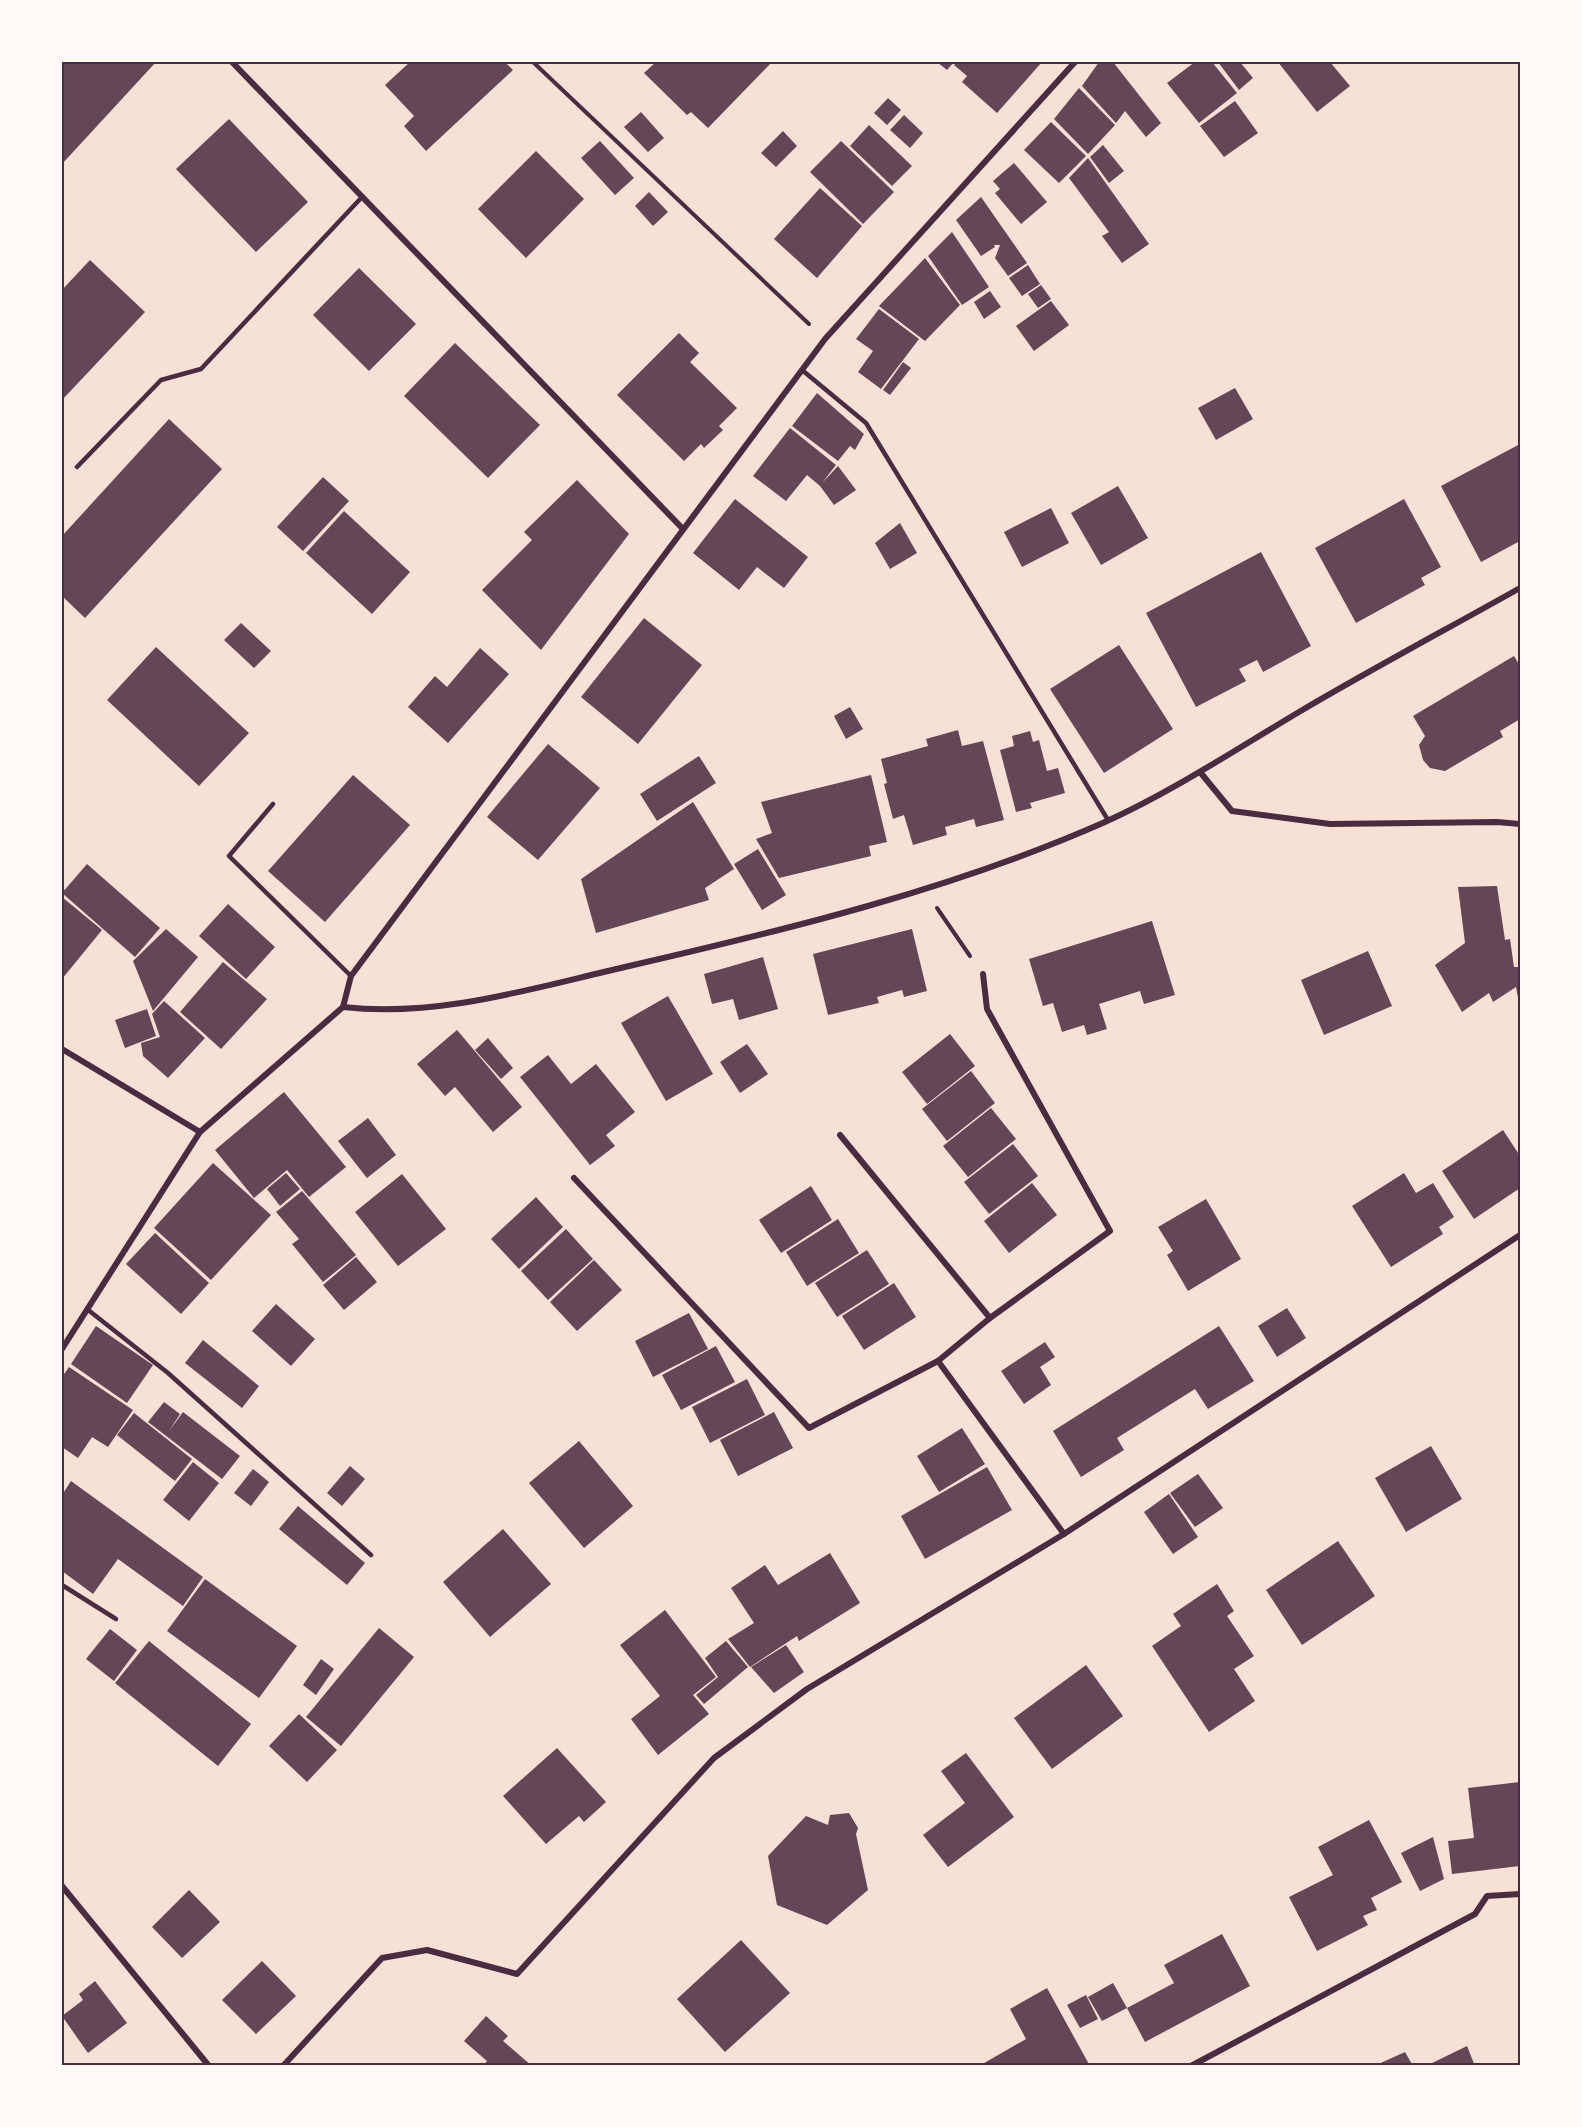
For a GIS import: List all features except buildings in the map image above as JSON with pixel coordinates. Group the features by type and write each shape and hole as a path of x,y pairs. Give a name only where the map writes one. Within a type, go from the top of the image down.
{"street":[{"path":"232,62 683,529"},
{"path":"62,1349 200,1132 343,1007 351,976 825,339 1075,62"},
{"path":"343,1007 372,1011 463,1004 794,928 1053,844 1108,820 1200,772 1301,711 1521,588"},
{"path":"1200,772 1232,811 1330,825 1497,822 1521,824"},
{"path":"574,1178 809,1428 938,1361 990,1318 1110,1231 987,1010 983,974"},
{"path":"62,1049 200,1132"},
{"path":"840,1135 990,1318"},
{"path":"283,2066 382,1958 428,1950 517,1974 714,1758 807,1689 1064,1534 1521,1235"},
{"path":"938,1361 1064,1534"},
{"path":"62,1886 209,2066"},
{"path":"1191,2066 1475,1914 1487,1896 1521,1894"}],"lane":[{"path":"77,467 161,380 201,369 362,197"},
{"path":"802,370 866,423 1108,820"},
{"path":"273,804 229,855 351,976"},
{"path":"87,1309 168,1373 371,1555"},
{"path":"62,1585 116,1619"}],"path":[{"path":"533,62 825,339"},
{"path":"923,888 983,974"}]}
